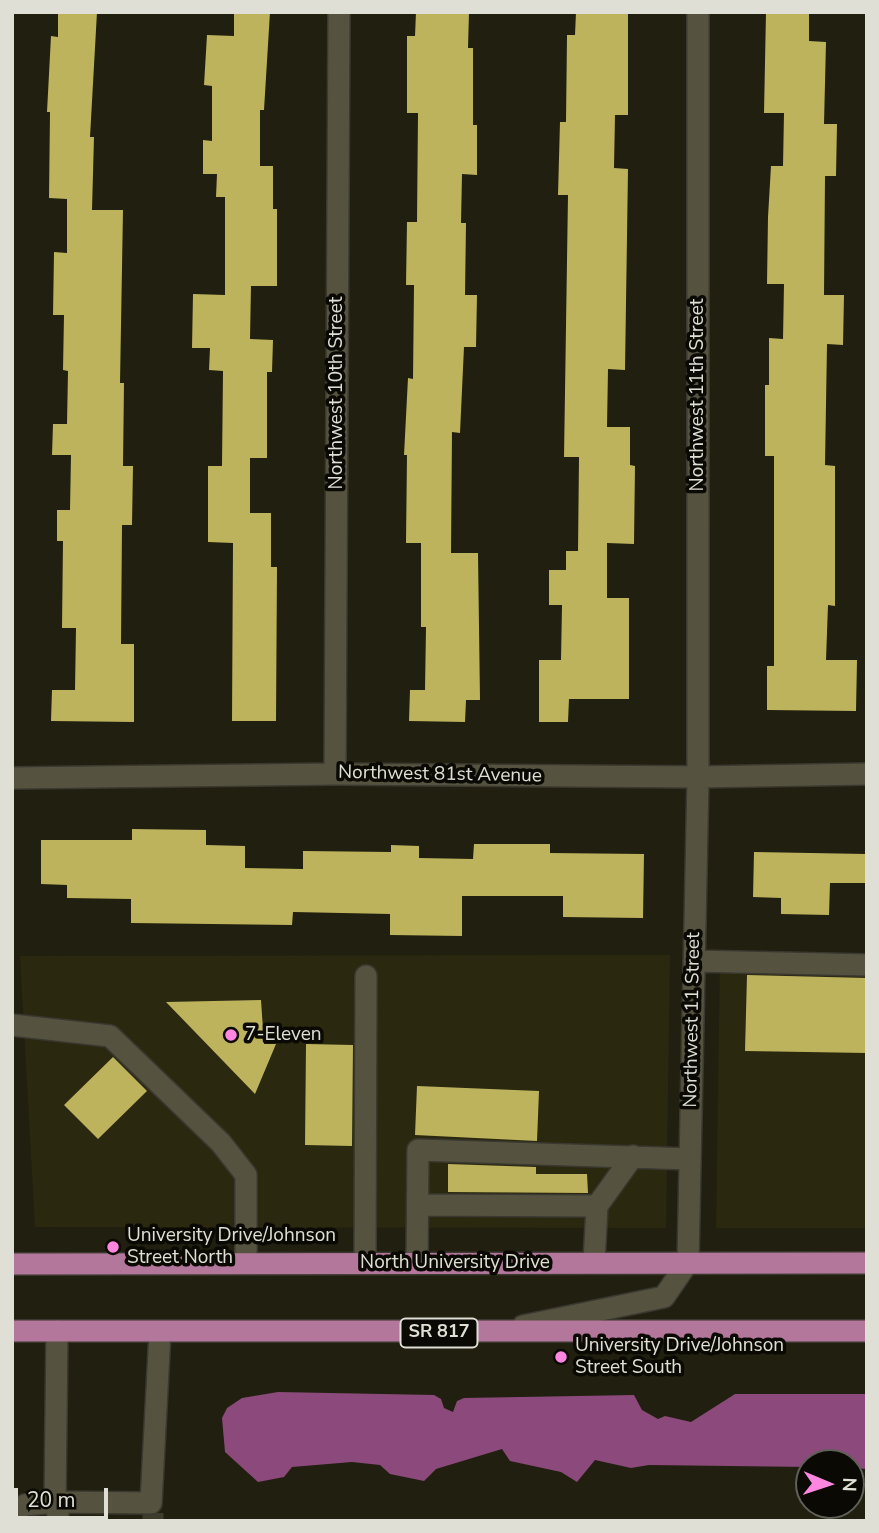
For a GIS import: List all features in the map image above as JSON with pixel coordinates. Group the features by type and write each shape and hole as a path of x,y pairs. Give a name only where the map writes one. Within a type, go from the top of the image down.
{"main road":[{"name":"North University Drive","path":"12,1264 867,1263"},
{"name":"SR 817","path":"12,1331 867,1331"}],"street":[{"name":"Northwest 10th Street","path":"335,774 339,12"},
{"name":"Northwest 11th Street","path":"698,12 698,777"},
{"name":"Northwest 81st Avenue","path":"12,778 335,774 698,777 867,774"},
{"name":"Northwest 11 Street","path":"688,1262 698,777"},
{"path":"694,961 867,965"},
{"path":"365,1263 366,976"},
{"path":"12,1025 110,1035 221,1143 246,1175 246,1263"},
{"path":"417,1263 418,1150 690,1159"},
{"path":"594,1262 597,1206 633,1156"},
{"path":"418,1205 597,1206"},
{"path":"489,1333 664,1297 688,1262"},
{"path":"57,1331 57,1508"},
{"path":"12,1513 25,1505 57,1508 152,1508 160,1332"}],"shaded area":[{"path":"670,955 666,1228 35,1227 20,956"},
{"path":"720,956 867,956 867,1228 716,1228"},
{"path":"278,1392 434,1395 441,1399 444,1408 453,1412 457,1401 464,1398 634,1395 642,1410 658,1419 665,1416 691,1422 735,1394 867,1394 867,1469 865,1449 795,1449 795,1467 649,1465 631,1468 595,1460 577,1482 561,1472 510,1461 502,1449 436,1469 424,1481 390,1474 380,1465 352,1462 292,1467 284,1477 258,1482 225,1452 222,1418 227,1408 242,1398"}],"building":[{"path":"58,12 97,12 90,137 94,137 92,210 123,210 120,383 124,383 123,466 133,466 132,525 122,525 121,644 134,644 134,722 51,721 52,690 75,690 76,628 62,628 63,541 57,541 57,510 70,510 71,455 52,455 53,424 67,424 68,371 63,370 64,315 53,315 54,252 67,253 67,199 49,198 50,112 47,112 51,36 58,37"},
{"path":"234,12 270,12 264,110 260,110 260,166 273,166 273,209 277,209 277,286 251,286 250,339 273,340 272,372 267,372 267,458 250,458 250,513 271,513 271,567 277,567 276,721 232,721 233,543 208,542 208,466 222,466 223,371 209,370 210,348 192,348 193,294 225,295 225,197 216,197 217,174 203,174 203,140 212,141 212,86 204,85 207,35 234,36"},
{"path":"416,12 469,12 468,48 473,48 473,125 477,125 477,175 462,174 461,223 466,223 465,295 477,295 476,347 464,347 460,433 452,432 451,553 478,553 480,700 466,700 465,722 409,721 410,690 425,690 426,627 421,627 421,543 406,543 407,455 404,455 408,378 413,379 414,285 406,285 407,222 417,222 418,113 407,113 407,36 415,36"},
{"path":"576,12 628,12 628,115 615,115 614,168 628,169 625,370 608,369 607,427 630,427 630,465 635,466 634,544 607,543 607,598 629,598 629,699 569,699 568,722 539,722 539,660 561,660 562,605 549,605 549,570 566,570 566,551 578,551 579,457 564,457 568,195 558,195 560,122 566,122 567,35 575,35"},
{"path":"766,12 809,12 809,41 826,42 824,124 837,124 836,176 825,176 824,295 844,295 843,345 827,344 825,465 835,466 835,606 828,605 826,660 857,660 856,711 767,710 767,666 774,666 774,456 765,456 765,385 769,385 769,338 783,339 784,284 767,284 768,217 771,166 783,166 784,113 764,113"},
{"path":"132,829 206,830 206,845 245,846 245,868 303,869 303,851 391,852 391,845 419,846 419,858 473,859 474,844 550,844 550,853 644,854 643,918 563,917 563,896 462,896 462,936 390,935 390,914 293,912 292,925 131,923 131,899 67,898 67,885 41,884 41,840 132,840"},
{"path":"754,852 867,854 867,883 830,883 829,915 781,914 781,898 753,897"},
{"path":"747,975 867,978 867,1053 745,1051"},
{"name":"7-Eleven","path":"261,1000 264,1044 276,1044 255,1094 166,1002"},
{"path":"306,1044 353,1045 352,1146 305,1145"},
{"path":"113,1057 147,1091 98,1139 64,1105"},
{"path":"417,1086 539,1091 537,1141 415,1135"},
{"path":"448,1164 536,1167 536,1174 587,1174 588,1193 448,1192"}],"tunnel":[{"path":"153,1513 153,1521"}],"place":[{"name":"7-Eleven","path":"231,1035"},
{"name":"University Drive/Johnson Street North","path":"113,1247"},
{"name":"University Drive/Johnson Street South","path":"561,1357"}]}
